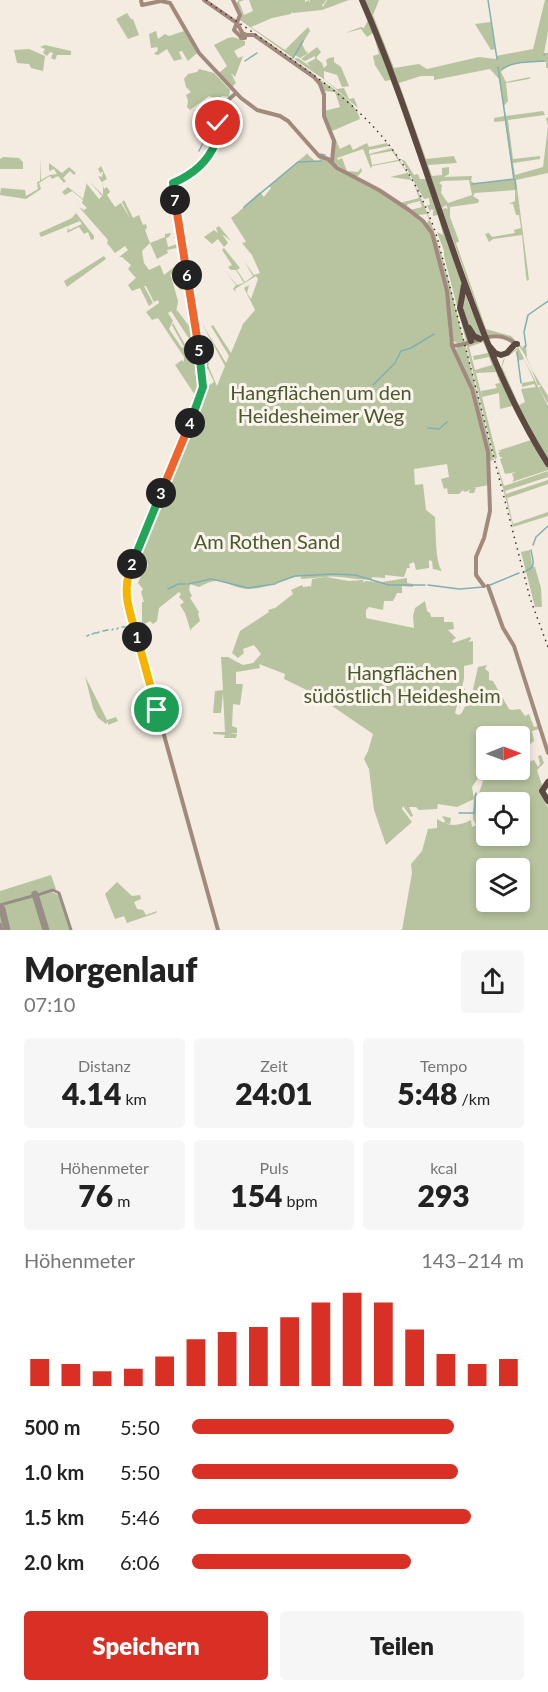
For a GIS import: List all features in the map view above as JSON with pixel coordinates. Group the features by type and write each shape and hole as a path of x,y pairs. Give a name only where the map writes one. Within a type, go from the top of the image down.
{"highway":[{"path":"363,0 476,314 510,397 548,462"},
{"path":"363,0 386,53 490,346 518,409 548,462"},
{"path":"463,277 464,288 460,308 470,342"},
{"path":"476,314 470,303 462,303 461,310 472,333 480,338"},
{"path":"470,342 472,333"},
{"path":"490,346 495,353 501,355 506,354 514,344"},
{"path":"501,373 502,360 514,344"},
{"path":"546,798 543,789 548,782"}],"main road":[{"path":"204,0 236,22 243,34"},
{"path":"233,0 240,13 234,30 319,82 324,94 324,117 333,138 334,150 331,159"},
{"path":"142,3 161,1 170,3 193,45 231,89 257,110 280,116 288,121 318,154 331,159 339,169 382,192 419,217 429,229 435,242 447,291 450,337 458,344"},
{"path":"218,930 126,592 127,579 133,562 199,402 203,387 173,184 202,165 210,154 216,136 220,110 236,93"},
{"path":"458,344 491,335 502,336 514,344"},
{"path":"458,344 454,352 475,397 487,445 489,514 484,538 476,557 476,574 486,586 503,628 515,650 548,753"}],"green space":[{"path":"244,0 239,2 244,15 253,11 249,0 305,0 305,2 309,0 310,3 310,0 326,0 322,4 323,7 327,0 349,0 322,10 292,12 251,27 285,50 308,27 310,31 302,44 306,52 308,51 307,54 300,58 295,55 293,58 240,20 241,13 236,3"},
{"path":"365,0 379,0 373,15 394,68 419,64 427,69 479,57 496,59 496,56 533,49 545,0 548,0 548,32 544,53 548,53 548,68 546,68 546,62 528,62 510,66 501,72 506,82 530,77 506,83 508,101 504,106 506,116 543,111 545,115 508,120 513,159 540,156 540,159 513,163 515,175 543,167 548,126 548,173 516,180 529,280 527,281 526,276 522,235 493,239 489,242 485,234 489,233 492,237 515,233 514,230 521,228 519,215 516,215 513,204 509,204 515,201 515,190 475,193 473,196 479,200 478,203 450,207 450,217 459,241 456,243 486,329 511,336 523,348 526,346 527,358 548,396 548,404 539,388 541,385 538,385 526,357 515,342 498,334 487,335 442,209 448,209 446,205 442,208 391,65","holes":["490,69 499,79 505,116 494,118 494,122 505,121 513,179 475,184 471,181 472,176 444,177 449,174 449,167 442,168 442,175 432,176 428,165 457,163 454,156 426,159 399,83 421,76 434,76 434,80","469,180 472,195 448,203 441,193 442,185 439,183"]},
{"path":"127,13 133,19 139,35 128,39 116,19"},
{"path":"369,18 463,282 460,299 468,341 466,341 444,251 437,232 443,235 438,215 433,216 433,211 435,211 431,209 430,212 427,205 430,205 429,198 424,199 401,159 405,161 414,175 418,174 420,179 426,179 391,80 385,81 375,65 373,56 379,54 373,33 367,37 361,29 345,33 364,28"},
{"path":"491,22 495,49 491,50 475,24"},
{"path":"156,31 158,39 165,34 169,36 184,31 197,53 188,61 182,51 179,52 182,59 174,61 167,49 158,55 154,54 158,50 157,47 151,48 149,34"},
{"path":"233,37 245,41 245,45 234,51 238,58 243,56 235,77 231,73 236,83 231,88 219,73 227,66 214,45"},
{"path":"45,45 71,51 71,55 57,55 55,60 51,58 53,53 50,52 47,56 43,53 45,49 40,47"},
{"path":"317,47 321,52 316,58 324,68 327,65 326,60 334,57 334,62 341,67 349,86 342,87 337,75 324,71 324,79 337,89 344,88 349,99 354,98 358,108 325,80 294,59 298,58 311,67 307,63 315,59 315,56 305,61 301,59"},
{"path":"29,49 45,56 43,71 31,68 29,64 17,63 14,50"},
{"path":"199,69 214,73 230,90 229,97 222,96 218,100 209,96 190,110 187,107 186,95 191,92 186,87 184,79 188,74 197,72"},
{"path":"316,77 348,100 358,112 360,119 332,131 340,149 350,144 353,150 367,143 369,147 387,143 389,146 369,150 369,154 392,148 412,180 390,177 407,173 399,161 372,166 371,169 363,149 337,158 338,160 342,158 347,171 358,172 361,168 362,171 358,176 355,176 335,165 333,162 334,141 324,111 340,107 335,92 324,91","holes":["392,151 398,160 372,165 370,155"]},
{"name":"Hangflächen um den Heidesheimer Weg","path":"313,151 375,188 419,218 431,233 447,291 451,347 468,382 487,453 489,485 473,488 476,488 474,493 469,493 470,489 464,492 463,490 459,494 448,494 441,479 449,477 447,464 414,469 415,485 423,484 426,510 435,517 437,554 442,571 433,569 432,561 429,560 429,568 416,570 414,562 409,564 410,568 407,568 404,577 385,575 385,578 372,577 372,579 332,577 301,579 301,576 249,589 220,581 199,587 190,584 189,590 192,596 190,598 199,612 200,621 191,629 191,632 180,605 184,602 179,597 181,594 179,592 159,608 157,621 153,624 150,621 141,626 139,637 136,629 142,622 142,602 144,602 141,592 143,589 138,583 148,566 147,561 135,561 204,389 214,382 208,369 203,369 202,365 207,364 203,348 217,386 225,366 201,322 226,363 229,356 211,326 213,325 231,353 243,324 255,310 244,288 249,285 247,293 251,299 258,279 256,276 235,289 236,292 233,289 236,285 225,271 237,285 244,283 236,270 228,267 232,265 222,250 224,248 240,268 237,270 245,282 253,276 244,261 254,275 260,273 252,255 242,243 246,242 245,240 231,218 260,192 264,197 271,188 269,186 261,192 308,153 315,161 321,161"},
{"path":"3,157 19,158 23,162 23,169 0,169 0,159"},
{"path":"41,158 41,180 50,175 57,174 54,169 49,171 49,163 62,173 69,167 76,173 74,175 70,171 63,178 66,181 64,183 58,176 52,179 50,176 39,183 41,189 26,199 0,195 1,188 25,190 26,196 38,189"},
{"path":"101,166 107,179 102,183 98,176 102,177 103,172 101,174 98,169"},
{"path":"89,181 103,195 103,186 104,189 107,187 110,192 107,195 115,207 121,203 131,220 122,202 124,200 133,218 139,215 143,225 146,224 145,230 150,243 142,251 144,263 149,270 160,265 164,275 183,260 188,287 180,290 170,273 178,301 176,313 177,310 189,326 192,326 193,319 199,354 171,311 168,313 173,321 169,329 182,348 184,347 173,323 202,375 203,383 193,370 202,386 199,401 175,365 182,360 184,362 184,357 158,318 152,320 146,312 159,303 158,300 154,302 144,286 153,303 149,306 140,288 132,291 128,285 136,278 128,269 131,265 119,257 128,250 125,246 115,253 107,243 108,240 79,207 84,210 87,208 82,203 83,200 72,191 65,195 62,192 68,187 83,199 87,182 99,199 102,196"},
{"path":"413,181 422,200 437,240 464,342 453,341 445,281 438,251 427,223 429,220 427,214 418,215 410,210 422,207 420,201 408,204 406,207 400,203 419,198"},
{"path":"76,213 94,239 91,240 88,232 84,234 79,227 67,233 68,227 69,230 82,224 80,221 41,237 39,233 72,218"},
{"path":"219,226 231,241 222,234 228,243 224,247 218,239 212,244 204,237 214,230 218,233 216,228"},
{"path":"171,233 166,238 168,247 180,243 178,237 180,237 181,247 167,250 168,253 157,259 150,243"},
{"path":"104,256 106,259 67,287 64,281"},
{"path":"465,285 468,302 483,336 478,338 469,325 465,317 464,302 462,303"},
{"path":"483,339 548,470 512,482 514,479 512,474 516,472 505,474 500,459 503,457 500,457 498,453 501,451 497,451 531,440 512,406 500,409 499,393 482,397 497,457 495,460 466,344","holes":["483,342 488,353 473,356 474,360 489,357 492,365 475,370 469,347","496,372 500,383 495,384 497,388 481,391 482,397 476,373"]},
{"path":"465,344 494,460 489,461 474,392 455,353 457,347"},
{"path":"518,347 548,406 548,459 525,421 501,369 503,360 505,358 502,367 519,405 525,402 521,389 536,387 534,384 522,387 522,383 534,381 524,359 518,361 516,352 518,349 507,357"},
{"path":"496,461 504,486 548,471 548,477 505,491 506,494 548,480 548,484 507,498 513,524 548,512 548,516 513,527"},
{"path":"530,550 532,566 535,567 541,588 542,607 535,607 521,552"},
{"name":"Hangflächen südöstlich Heidesheim","path":"326,577 349,581 363,580 364,583 365,581 382,582 407,578 407,583 413,584 413,587 402,586 402,593 397,593 393,601 384,601 383,610 369,607 366,610 366,618 414,628 415,608 425,601 431,617 444,617 444,622 453,622 454,629 448,630 456,638 452,641 453,643 470,637 468,642 473,641 473,664 464,666 462,688 465,689 464,696 460,693 460,709 458,702 455,713 461,714 472,694 478,667 487,665 485,669 489,672 489,680 493,681 509,709 520,709 525,716 529,714 534,727 538,726 539,729 532,731 534,741 530,744 530,726 476,726 477,780 472,787 474,799 457,807 438,804 437,809 419,810 416,807 409,807 413,816 411,817 403,806 402,809 412,822 386,845 374,810 369,769 364,759 373,734 312,695 313,693 284,679 285,674 259,664 260,668 236,672 236,684 243,684 240,705 233,704 232,726 237,728 237,733 230,734 237,734 236,738 224,738 225,735 213,734 213,732 225,732 223,693 221,713 213,713 215,691 223,690 221,657 228,657 243,665 253,663 261,654 254,645 243,649 244,653 238,658 232,653 240,631 293,594 291,590 302,585 311,587 312,579"},
{"path":"85,676 107,720 116,717 118,721 108,725 108,722 106,724 98,718 93,708"},
{"path":"541,755 544,763 537,770 548,803 548,805 543,800 548,807 548,930 402,930 412,873 411,864 422,851 428,829 437,828 437,819 444,823 442,816 451,818 450,824 445,823 451,825 471,820 472,827 476,825 476,846 530,846 530,792 479,792 483,781 480,780 530,780 530,762 534,760 538,767 540,764 538,756"},
{"path":"476,794 476,825 473,819 474,795"},
{"path":"51,875 56,889 34,895 44,930 0,930 0,891"},
{"path":"117,882 132,896 140,895 141,899 134,902 137,909 143,910 146,915 157,911 156,913 127,923 124,916 115,919 105,894"},
{"path":"52,892 60,896 70,930 48,930 38,897"}],"waterway":[{"path":"488,0 497,59"},
{"path":"293,58 303,41"},
{"path":"245,61 257,53"},
{"path":"502,69 517,63 544,61"},
{"path":"498,67 514,179"},
{"path":"199,151 204,141"},
{"path":"320,154 325,155"},
{"path":"244,207 298,162 321,161"},
{"path":"472,184 514,179"},
{"path":"515,180 516,189"},
{"path":"524,347 526,346 524,332 528,315 548,301"},
{"path":"373,385 395,363 401,351 411,348 434,334"},
{"path":"517,352 521,383"},
{"path":"428,428 439,429 447,422"},
{"path":"533,545 536,537 548,526"},
{"path":"524,572 532,566 531,550"},
{"path":"490,585 519,573"},
{"path":"276,583 295,576 334,574 355,575 389,585 425,585"},
{"path":"188,584 211,579"},
{"path":"212,579 248,588 275,584"},
{"path":"168,589 178,584 185,584"},
{"path":"428,585 459,589"},
{"path":"460,589 483,587"},
{"path":"103,631 108,630"},
{"path":"474,814 476,793"},
{"path":"459,813 473,813"}],"taxiway":[{"path":"36,898 38,895 53,890 59,893 71,930"},
{"path":"0,905 36,895"},
{"path":"0,924 2,930"}],"runway":[{"path":"35,894 46,930"},
{"path":"2,909 7,930"}],"railway":[{"path":"206,0 315,76 366,119 387,142 406,169 423,201 437,237 530,598 548,647"}],"route":[{"path":"157,710 127,602 126,586 130,569 202,392 202,371 173,185 174,182 183,179 202,165 208,158 215,145 218,123"}],"park label":[{"name":"Am Rothen Sand","path":"267,542"}]}
